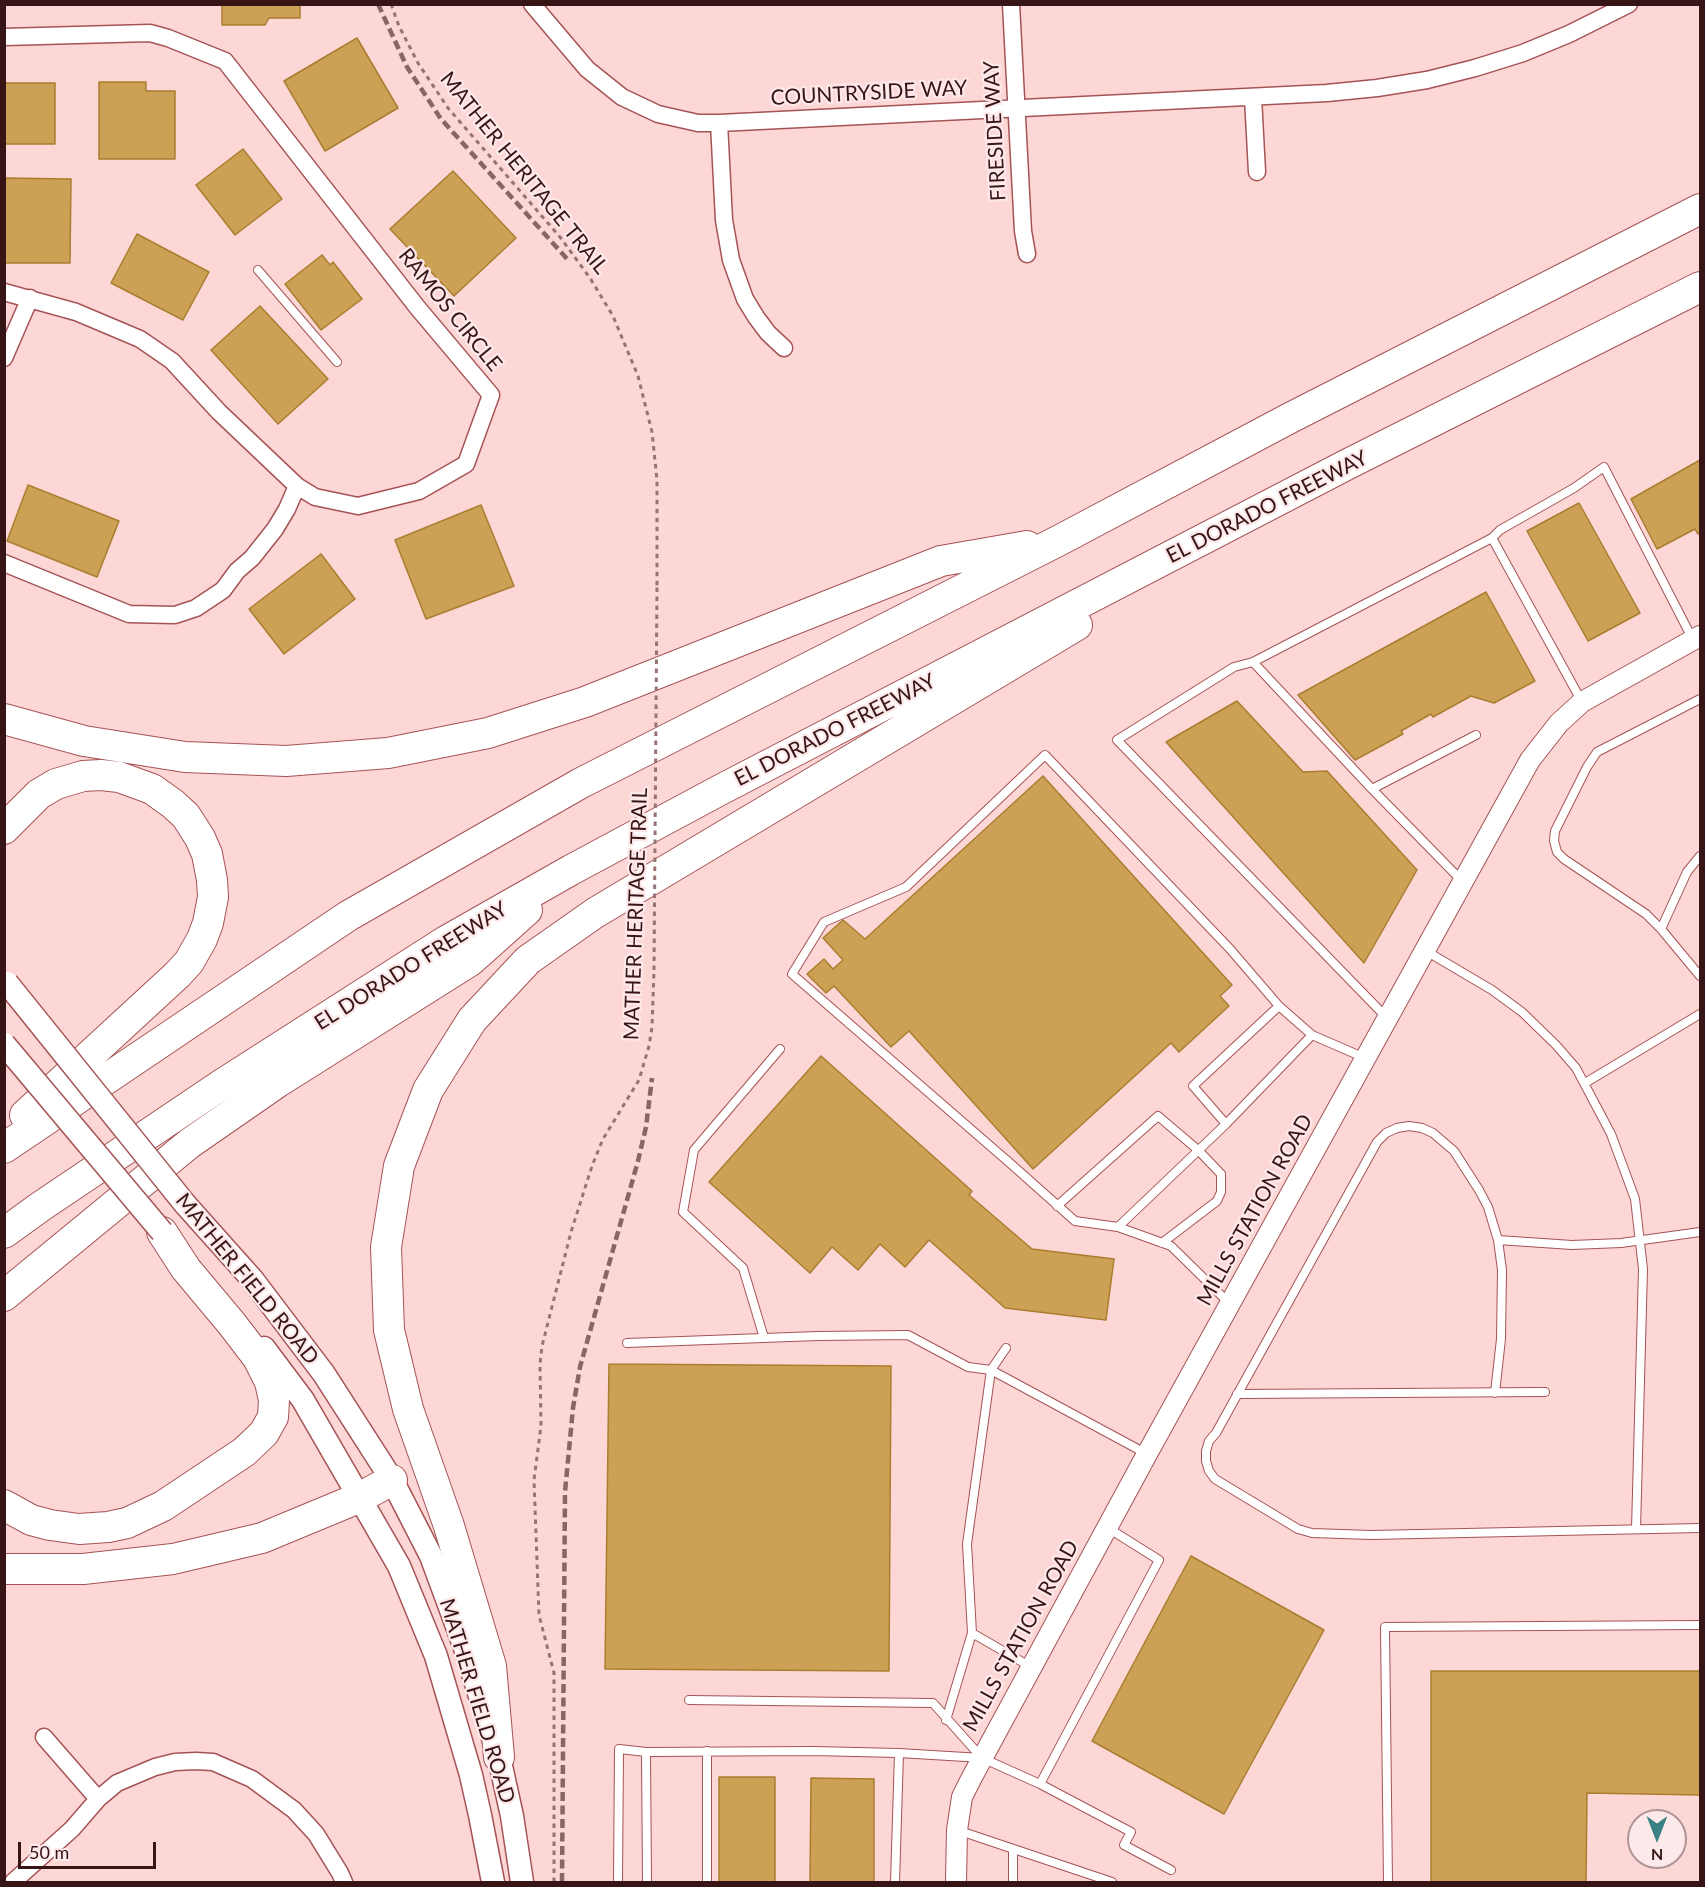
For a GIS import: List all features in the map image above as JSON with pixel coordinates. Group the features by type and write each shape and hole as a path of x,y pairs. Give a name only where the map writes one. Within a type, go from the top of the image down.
{"highway":[{"path":"4,1148 348,916 581,783 1060,540 1290,418 1701,209"},
{"name":"EL DORADO FREEWAY","path":"4,1233 220,1085 436,947 571,870 732,783 1348,464 1701,287"},
{"path":"499,1756 491,1666 449,1526 408,1409 389,1330 386,1247 399,1166 428,1090 472,1020 528,960 595,913 1348,464"},
{"path":"4,719 84,741 185,757 286,760 388,753 488,733 585,702 941,561 1060,540"},
{"path":"4,829 39,794 56,784 83,776 101,775 136,782 152,789 174,804 186,816 207,854 213,897 208,923 189,962 4,1134"},
{"path":"4,1296 190,1143 278,1082 470,961 571,870"},
{"path":"4,1505 31,1520 50,1525 79,1529 127,1523 163,1506 244,1452 264,1433 273,1417 274,1400 270,1382 258,1358 186,1269 162,1232"},
{"path":"4,1569 82,1569 173,1559 262,1538 361,1497 392,1480"}],"main road":[{"name":"MATHER FIELD ROAD","path":"5,981 185,1203 252,1279 324,1374 392,1480 431,1556 465,1648 499,1756 512,1816 522,1882"},
{"name":"MATHER FIELD ROAD","path":"4,1044 162,1232 231,1306 303,1400 361,1497 399,1566 436,1656 471,1775 493,1882"}],"street":[{"name":"COUNTRYSIDE WAY","path":"532,4 587,69 622,97 658,114 698,123 1253,97 1377,88 1427,80 1475,68 1569,34 1629,4"},
{"name":"FIRESIDE WAY","path":"1011,4 1023,231 1027,254"},
{"name":"RAMOS CIRCLE","path":"4,37 150,33 225,61 417,307 491,395 466,464 419,491 358,506 315,497 297,486 219,412 172,361 140,339 76,312 4,292"},
{"path":"1253,97 1257,172"},
{"path":"719,123 724,220 731,260 745,299 768,333 784,348"},
{"path":"4,358 30,298"},
{"path":"4,563 129,614 176,615 196,608 223,590 275,529 297,486"},
{"name":"MILLS STATION ROAD","path":"956,1882 957,1830 962,1797 1147,1454 1530,760 1559,723 1582,702 1697,638"},
{"path":"44,1737 98,1799"},
{"path":"13,1882 72,1829 98,1799 117,1783 155,1767 176,1762 213,1762 252,1779 294,1810 316,1834 344,1882"}],"lane":[{"path":"258,270 337,362"},
{"path":"1388,1019 1117,740 1234,667 1253,662 1492,538 1500,530 1574,488 1604,467 1697,638"},
{"path":"1492,538 1582,702"},
{"path":"1253,662 1463,882"},
{"path":"1701,699 1597,752 1554,831 1557,852 1564,859 1646,914 1701,976"},
{"path":"1372,789 1476,735"},
{"path":"1230,1304 1171,1246 1118,1227 1075,1221 792,974 824,922 906,888 1045,755 1230,949 1279,1006 1312,1035 1365,1058"},
{"path":"1661,929 1687,872 1701,856"},
{"path":"1426,951 1486,986 1522,1012 1576,1068 1611,1134 1635,1199 1643,1269 1636,1529"},
{"path":"1226,1124 1193,1086 1279,1006"},
{"path":"1585,1083 1701,1014"},
{"path":"1118,1227 1226,1124 1312,1035"},
{"path":"764,1338 743,1268 683,1212 694,1150 780,1049"},
{"path":"1057,1206 1158,1116 1198,1150 1221,1174 1221,1192 1217,1201 1162,1243"},
{"path":"1495,1393 1503,1300 1502,1270 1498,1240 1488,1207 1454,1151 1433,1133 1422,1128 1410,1126 1397,1128 1386,1133 1377,1142 1238,1394 1209,1442 1206,1461 1215,1479 1299,1529 1312,1533 1371,1535 1701,1528"},
{"path":"1498,1240 1572,1245 1640,1241 1701,1232"},
{"path":"627,1343 908,1335 968,1367 991,1370 1147,1454"},
{"path":"946,1720 972,1633 967,1544 991,1370 1006,1348"},
{"path":"1238,1394 1545,1392"},
{"path":"1040,1784 1159,1560 1108,1528"},
{"path":"1388,1882 1385,1627 1701,1624"},
{"path":"972,1633 1031,1667"},
{"path":"689,1700 933,1703 982,1758"},
{"path":"618,1882 619,1749 646,1752 899,1753 982,1758 1040,1784 1131,1832 1124,1845 1171,1870"},
{"path":"707,1751 707,1882"},
{"path":"646,1752 647,1882"},
{"path":"895,1882 899,1753"},
{"path":"957,1830 1113,1882"},
{"path":"1012,1850 1012,1882"}],"path":[{"name":"MATHER HERITAGE TRAIL","path":"391,4 399,26 418,63 448,108 560,237 591,278 613,316 638,376 652,432 657,480 652,1027 639,1080 603,1139 592,1166 571,1232 542,1346 540,1364 541,1426 534,1480 539,1614 554,1673 554,1882"}],"building":[{"path":"222,4 300,4 300,18 269,18 265,25 222,25"},
{"path":"357,38 398,108 325,151 284,81"},
{"path":"99,82 146,82 146,91 175,91 175,159 99,159"},
{"path":"4,83 55,83 55,144 4,144"},
{"path":"243,149 282,199 235,235 196,185"},
{"path":"453,171 516,238 454,296 390,229"},
{"path":"4,178 71,179 70,263 4,263"},
{"path":"137,234 209,272 183,320 111,283"},
{"path":"322,255 330,265 333,262 362,299 321,330 285,284"},
{"path":"260,306 328,379 278,424 211,350"},
{"path":"1700,460 1700,533 1698,534 1695,529 1657,549 1631,499"},
{"path":"28,485 119,521 97,577 7,541"},
{"path":"1579,503 1640,613 1588,641 1527,531"},
{"path":"481,505 514,586 426,619 395,540"},
{"path":"321,554 355,599 284,654 249,609"},
{"path":"1486,592 1535,681 1494,703 1471,696 1433,717 1431,714 1401,731 1403,734 1355,760 1298,695"},
{"path":"1237,701 1303,772 1327,771 1417,870 1364,963 1166,742"},
{"path":"1043,776 1232,985 1220,996 1229,1006 1179,1052 1171,1043 1033,1169 909,1031 891,1047 834,986 826,993 807,974 824,959 833,969 843,960 823,938 843,920 865,939"},
{"path":"821,1056 972,1191 969,1195 1032,1249 1114,1259 1106,1320 1005,1308 929,1240 905,1267 880,1244 858,1270 832,1247 810,1273 709,1182"},
{"path":"609,1364 891,1366 889,1671 605,1669"},
{"path":"1191,1556 1324,1630 1224,1814 1092,1741"},
{"path":"1431,1671 1700,1671 1700,1795 1587,1793 1586,1882 1431,1882"},
{"path":"719,1777 775,1777 775,1882 719,1882"},
{"path":"811,1778 874,1779 874,1882 810,1882"}],"railway":[{"path":"378,4 407,67 441,119 569,261"},
{"path":"562,1882 565,1492 573,1408 580,1367 638,1161 646,1127 652,1078"}]}
